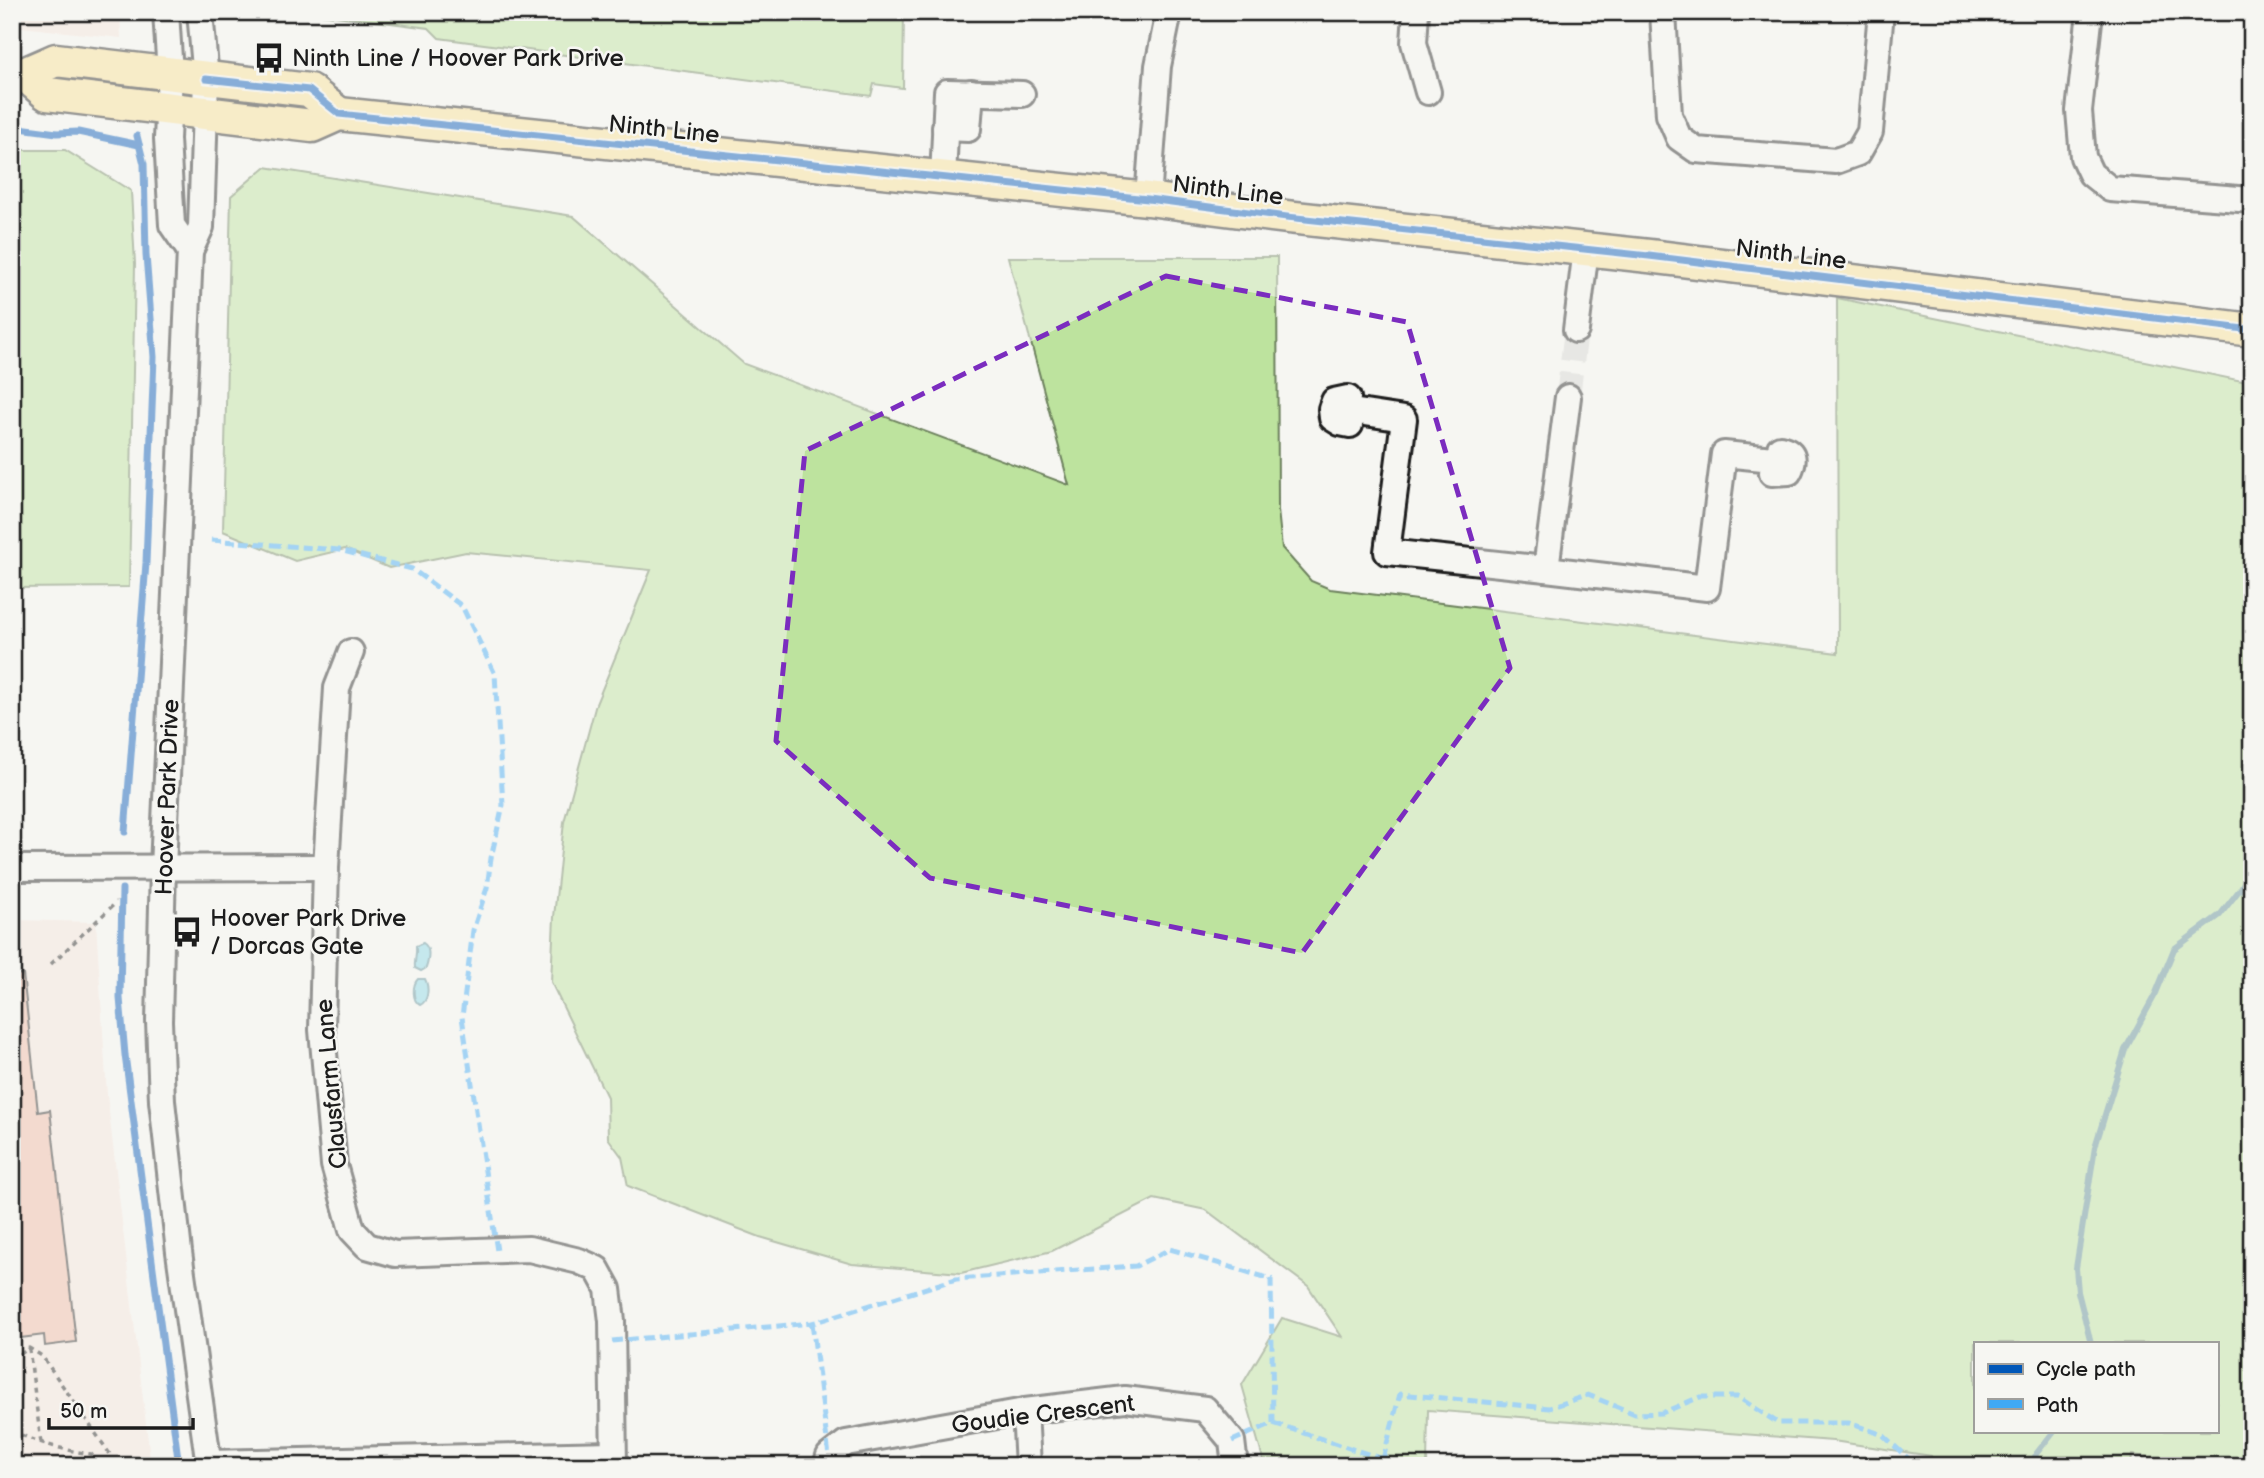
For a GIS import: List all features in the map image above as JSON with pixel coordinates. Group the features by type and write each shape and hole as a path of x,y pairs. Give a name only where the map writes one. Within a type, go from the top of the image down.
{"main road":[{"name":"Ninth Line","path":"18,73 56,60 309,90 339,114"},
{"name":"Ninth Line","path":"18,73 47,94 312,126 339,114 1148,199 2252,330"}],"street":[{"path":"166,12 170,74 167,138 172,225 190,251"},
{"name":"Hoover Park Drive","path":"200,12 206,79 201,227 190,251 163,868 159,1021 162,1101 179,1252 209,1464"},
{"path":"1148,199 1158,66 1169,12"},
{"path":"1416,12 1414,43 1428,92"},
{"path":"1663,12 1669,116 1679,138 1696,150 1836,161 1858,153 1870,132 1881,12"},
{"path":"2090,12 2080,111 2083,157 2091,174 2110,189 2252,200"},
{"path":"943,178 947,92 1022,94"},
{"path":"1576,330 1586,249"},
{"path":"1546,569 1568,397"},
{"path":"1351,405 1404,419 1387,552 1707,588 1724,454 1776,454"},
{"name":"Clausfarm Lane","path":"351,652 337,688 326,867 322,1030 334,1164 352,1230 367,1246 395,1254 529,1249 579,1261 597,1269 608,1289 612,1321 614,1460"},
{"path":"12,868 326,867"},
{"name":"Goudie Crescent","path":"826,1466 829,1455 846,1444 1025,1411 1125,1399 1205,1409 1232,1441 1235,1466"},
{"path":"1025,1411 1028,1466"},
{"path":"209,1464 614,1460"}],"path":[{"path":"122,893 122,909"},
{"path":"51,964 122,893"},
{"path":"12,1360 29,1348"},
{"path":"29,1348 41,1443"},
{"path":"29,1348 42,1356 112,1457"},
{"path":"12,1431 67,1451 91,1454 102,1466"}],"highlighted area":[{"path":"1166,276 1407,322 1510,668 1302,953 930,878 776,741 805,451"}],"shaded area":[{"path":"12,12 120,12 121,38 12,26"},
{"path":"12,920 96,922 107,1095 151,1466 12,1466"}],"green space":[{"path":"305,12 904,12 903,88 874,84 871,96 439,38 429,28"},
{"path":"12,150 65,150 131,191 135,264 129,587 12,588"},
{"path":"265,167 573,216 744,364 1069,485 1008,257 1277,257 1278,510 1282,548 1311,581 1330,589 1838,653 1837,298 2252,383 2252,1466 2212,1466 2132,1455 2131,1466 1933,1466 1931,1456 1833,1441 1428,1410 1427,1466 1265,1466 1242,1385 1282,1318 1342,1337 1308,1286 1206,1210 1154,1199 1052,1251 961,1273 852,1264 760,1237 628,1186 622,1157 608,1138 607,1097 551,982 554,917 564,822 596,704 651,570 466,552 389,568 345,549 295,561 223,531 231,196"}],"water":[{"path":"423,943 428,957 426,968 421,971 415,968 416,946"},
{"path":"418,979 425,979 428,990 427,997 420,1005 415,1000 414,993"}],"building":[{"path":"23,974 38,1112 50,1110 76,1342 45,1346 44,1335 12,1339 12,975"}],"waterway":[{"path":"2091,1342 2078,1292 2076,1268 2095,1147 2125,1050 2156,993 2174,949 2220,915 2252,869"},
{"path":"2032,1466 2036,1454 2053,1432"}],"tunnel":[{"path":"1568,397 1576,330"}],"marked path":[{"path":"211,540 339,550 412,569 462,606 495,674 503,805 487,888 473,930 462,1017 497,1251"},
{"path":"612,1341 812,1323 956,1279 1136,1266 1170,1249 1271,1279 1273,1423"},
{"path":"812,1323 829,1456"},
{"path":"1383,1459 1400,1394 1549,1408 1588,1395 1635,1414 1662,1413 1700,1397 1738,1397 1778,1423 1849,1423 1883,1435 1916,1466"},
{"path":"1232,1441 1273,1423 1383,1459 1389,1466"}],"cycle path":[{"path":"206,79 309,90 339,114 1148,199 1287,217 1649,256 2252,330"},
{"path":"12,127 57,133 78,132 139,145"},
{"path":"125,832 146,563 154,357 146,255 144,164 137,136"},
{"path":"122,889 120,998 125,1055 179,1466"}],"place":[{"name":"Ninth Line / Hoover Park Drive","path":"269,58"},
{"name":"Hoover Park Drive / Dorcas Gate","path":"187,932"}]}
